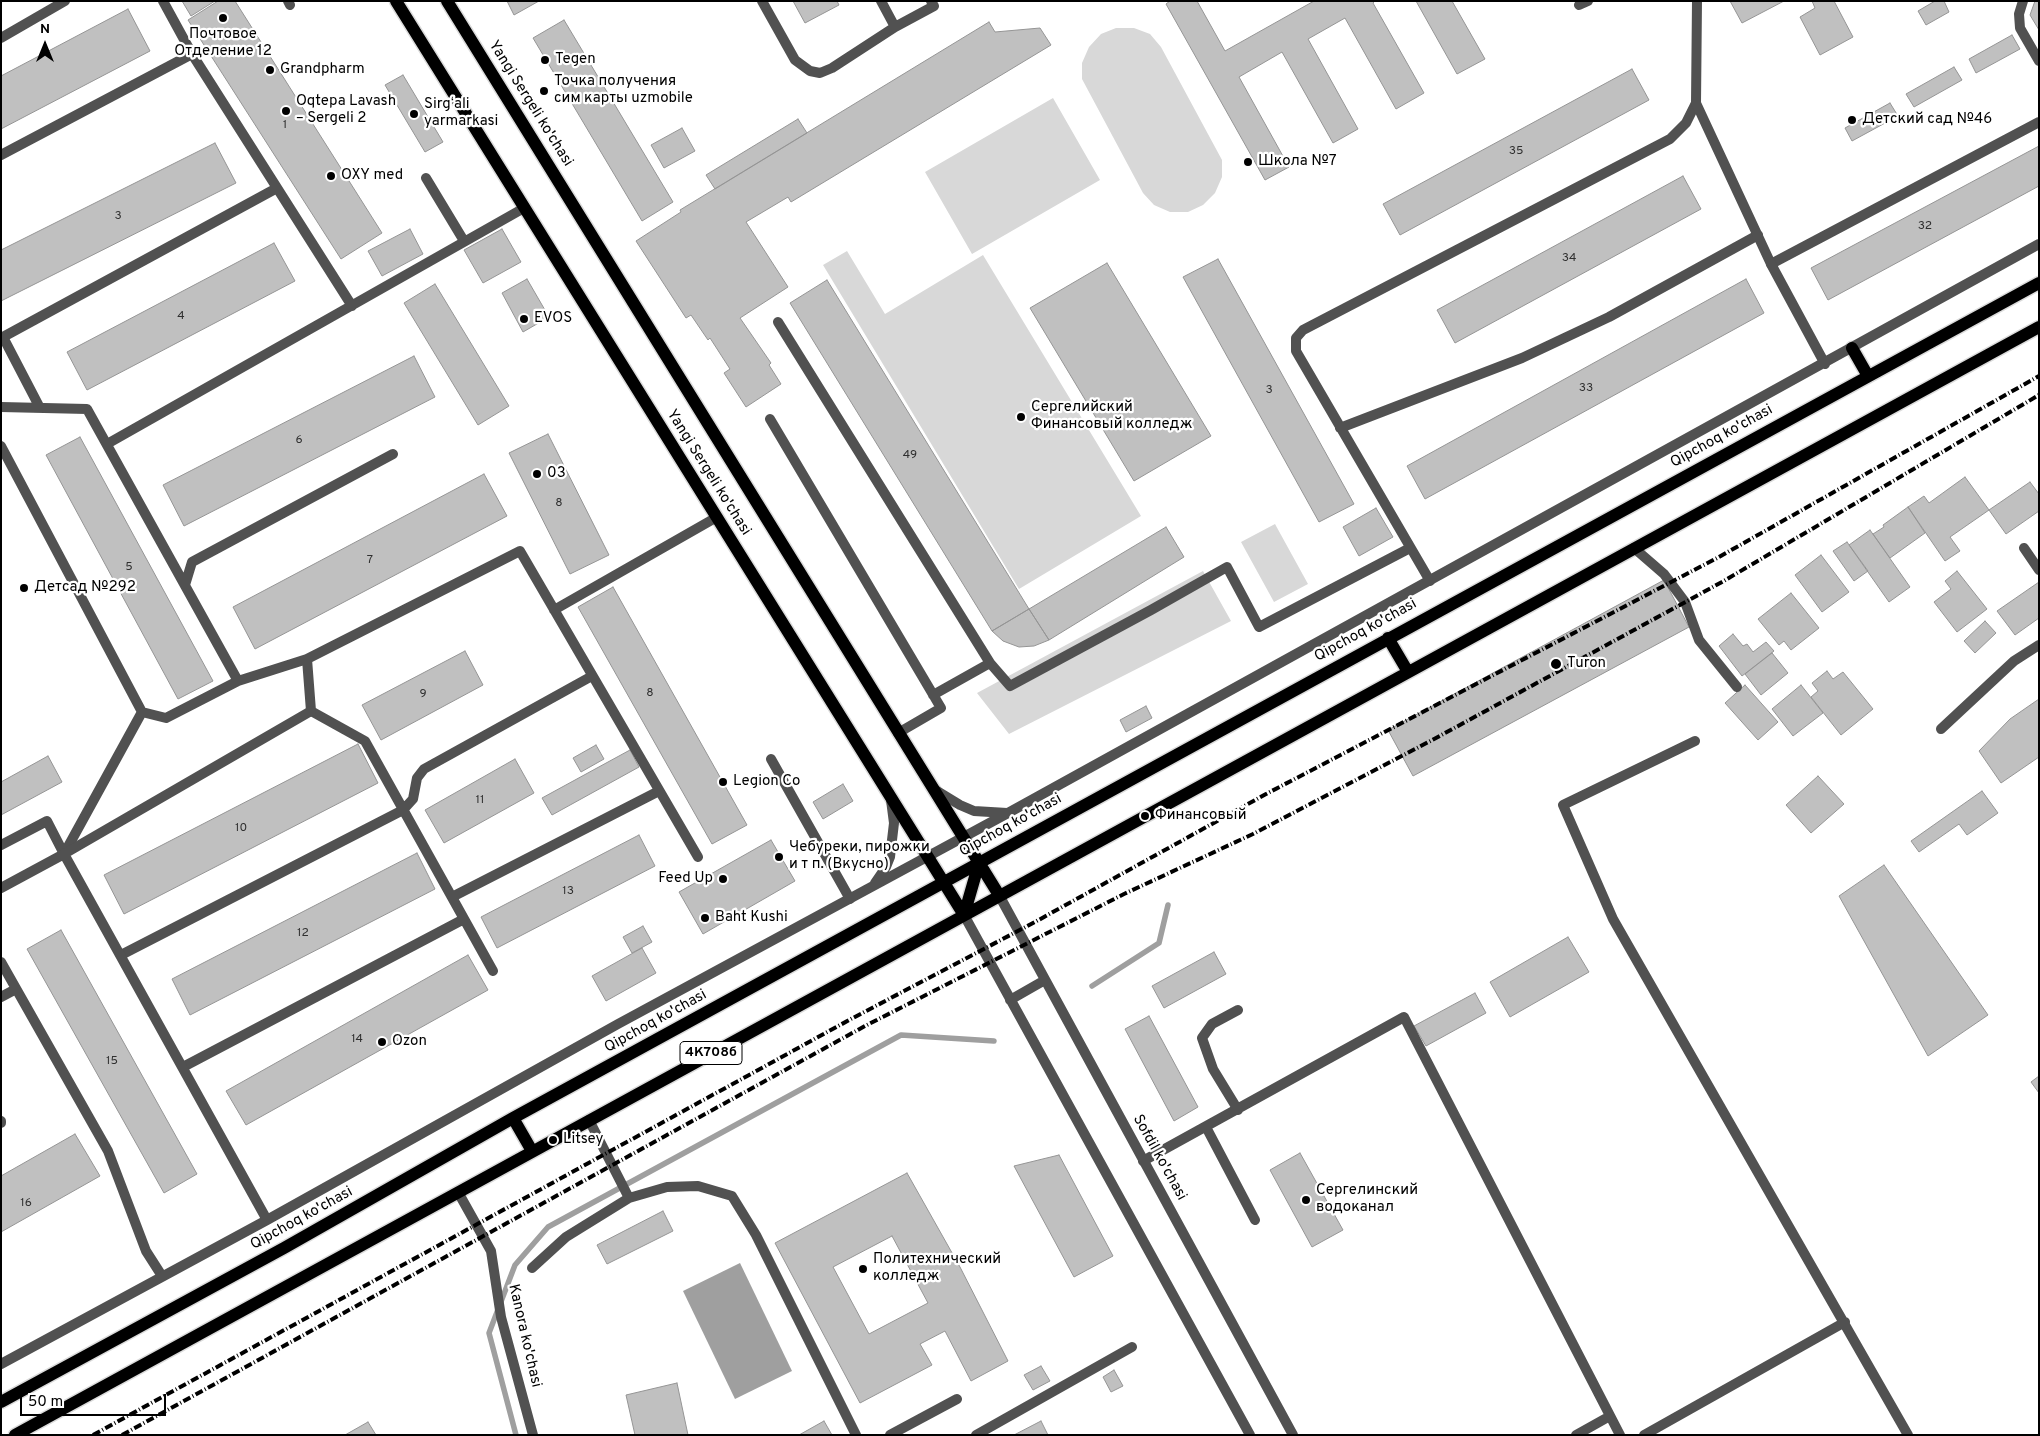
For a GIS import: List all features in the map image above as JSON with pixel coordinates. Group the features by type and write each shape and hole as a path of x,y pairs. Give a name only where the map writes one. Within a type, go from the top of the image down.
{"main road":[{"name":"Yangi Sergeli ko'chasi","path":"396,1 964,915"},
{"name":"Yangi Sergeli ko'chasi","path":"447,1 999,895"},
{"name":"Qipchoq ko'chasi","path":"1,1402 284,1248 513,1118 2039,283"},
{"path":"964,915 2039,328"},
{"path":"1852,348 1868,376"},
{"path":"1388,638 1408,672"},
{"path":"964,915 978,863"},
{"name":"4К708б","path":"458,1192 964,915"},
{"path":"513,1118 532,1151"},
{"path":"15,1435 458,1192"}],"street":[{"path":"1,38 65,1"},
{"path":"163,1 192,54 352,306"},
{"path":"762,1 795,60 810,71 820,73 832,68 895,27 934,6 931,1"},
{"path":"881,1 895,27"},
{"path":"1430,581 1296,352 1296,338 1303,330 1670,139 1686,123 1696,102 1698,1"},
{"path":"2023,1 2019,14 2020,28 2039,62"},
{"path":"1,155 192,54"},
{"path":"1696,102 1771,264 1825,364"},
{"path":"1771,264 2039,122"},
{"path":"426,178 464,242"},
{"path":"40,408 2,337 277,188"},
{"path":"107,444 524,208"},
{"path":"1340,428 1522,358 1609,317 1758,235"},
{"name":"Qipchoq ko'chasi","path":"1,1364 267,1220 618,1024 963,838 1825,364 2039,244"},
{"path":"778,322 990,663 1010,686 1226,567 1259,627 1410,548"},
{"path":"1,407 87,409 238,680"},
{"path":"770,419 941,708 898,733"},
{"path":"1,446 142,712 166,718 238,680 307,659 520,551 698,857"},
{"path":"186,586 192,562 393,454"},
{"path":"554,610 717,517"},
{"path":"1634,548 1664,574 1685,602 1699,640 1737,687"},
{"path":"2024,548 2039,570"},
{"path":"1941,729 2014,661 2039,645"},
{"path":"307,659 312,711"},
{"path":"933,695 990,663"},
{"path":"120,955 403,810 413,799 417,778 424,769 592,676"},
{"path":"312,711 365,741 493,971"},
{"path":"1,888 64,854 312,711"},
{"path":"64,854 142,712"},
{"path":"1695,741 1563,805 1612,919 1845,1322 1908,1435"},
{"path":"772,759 850,899"},
{"name":"Qipchoq ko'chasi","path":"926,778 946,798 960,806 974,811 1008,813"},
{"path":"452,897 660,791"},
{"name":"Qipchoq ko'chasi","path":"871,887 880,877 890,857 894,823 891,798"},
{"path":"1,845 47,821 267,1220"},
{"name":"Sofdil ko'chasi","path":"999,895 1293,1435"},
{"path":"964,915 1250,1435"},
{"path":"183,1067 464,919"},
{"path":"1,962 108,1151 146,1251 162,1276"},
{"path":"1010,1000 1045,980"},
{"path":"1,996 16,989"},
{"path":"1238,1010 1212,1024 1202,1038 1213,1069 1238,1110"},
{"path":"1143,1160 1238,1110 1404,1017 1620,1435"},
{"path":"589,1120 629,1198"},
{"path":"1206,1127 1255,1220"},
{"path":"532,1268 566,1237 629,1198 667,1188 698,1186 732,1196 756,1235 856,1435"},
{"name":"Kanora ko'chasi","path":"458,1192 491,1251 501,1317 533,1435"},
{"path":"1644,1435 1845,1322"},
{"path":"976,1435 1132,1347"},
{"path":"890,1435 957,1399"},
{"path":"1576,1435 1610,1416"}],"shaded area":[{"path":"1116,28 1134,28 1150,34 1161,47 1222,160 1222,177 1215,193 1203,205 1188,212 1170,212 1154,205 1143,193 1082,79 1082,63 1089,47 1101,34"},
{"path":"1053,98 1100,180 972,254 925,172"},
{"path":"847,251 885,314 983,255 1141,516 1019,589 823,265"},
{"path":"1275,524 1308,584 1274,602 1241,542"},
{"path":"1203,571 1231,621 1009,734 977,693"},
{"path":"740,1263 792,1371 735,1399 683,1291"}],"building":[{"path":"182,1 215,1 191,16"},
{"path":"218,1 235,1 382,233 341,259 188,20"},
{"path":"507,1 539,1 514,15"},
{"path":"793,1 837,1 839,5 805,23"},
{"path":"1170,1 1197,1 1225,51 1314,1 1375,1 1373,3 1424,93 1396,109 1345,18 1308,39 1358,129 1333,143 1282,52 1239,77 1289,167 1265,180 1166,4"},
{"path":"1416,1 1452,1 1485,59 1457,74"},
{"path":"1730,1 1784,1 1742,23"},
{"path":"1812,1 1834,1 1853,37 1820,55 1800,17 1815,8"},
{"path":"1935,1 1944,1 1949,12 1926,25 1918,11"},
{"path":"2035,1 2039,1 2039,30 2030,15"},
{"path":"128,9 150,51 1,129 1,76"},
{"path":"564,20 673,202 642,221 533,38"},
{"path":"989,22 995,32 1040,28 1051,45 791,202 788,197 746,222 788,287 740,318 771,363 769,365 781,384 746,407 724,373 730,369 710,338 708,340 691,315 686,318 636,241 681,212 680,210"},
{"path":"2012,35 2020,49 1976,73 1969,59"},
{"path":"1954,67 1962,80 1914,107 1906,94"},
{"path":"1632,69 1649,100 1400,235 1383,204"},
{"name":"Sirgʻali yarmarkasi","path":"403,75 443,142 425,152 385,85"},
{"path":"1890,103 1898,116 1852,141 1845,128"},
{"path":"798,119 807,133 715,189 706,175"},
{"path":"682,128 695,151 664,168 651,145"},
{"path":"215,143 236,183 1,301 1,250"},
{"path":"2039,146 2039,186 1828,300 1811,268"},
{"path":"1683,176 1701,209 1455,343 1437,310"},
{"path":"410,229 423,254 382,276 368,251"},
{"path":"502,229 521,262 483,283 464,250"},
{"path":"274,243 295,281 87,390 67,352"},
{"path":"1218,259 1354,504 1319,522 1183,277"},
{"path":"1107,263 1211,436 1134,481 1030,308"},
{"path":"527,279 549,317 523,332 502,293"},
{"path":"1746,279 1764,313 1425,499 1407,466"},
{"path":"827,280 1029,609 992,631 790,303"},
{"path":"435,284 509,406 478,425 404,303"},
{"path":"414,356 435,397 184,526 163,485"},
{"path":"548,434 609,555 570,574 509,453"},
{"path":"80,437 213,681 178,699 46,455"},
{"path":"484,474 507,516 255,649 233,607"},
{"path":"1965,477 1989,510 1950,537 1960,551 1945,561 1908,507 1924,496 1929,503"},
{"path":"2030,482 2039,494 2039,511 2006,534 1989,510"},
{"path":"1908,507 1925,533 1890,558 1873,534"},
{"path":"1376,508 1393,537 1359,556 1343,527"},
{"path":"1166,527 1184,557 1049,640 1029,609"},
{"path":"1870,530 1910,587 1889,602 1849,545"},
{"path":"1847,542 1868,571 1854,581 1833,551"},
{"path":"1821,555 1849,592 1822,612 1795,575"},
{"path":"1957,571 1987,609 1957,632 1934,602 1951,589 1945,581"},
{"path":"1664,580 1689,627 1413,776 1388,730"},
{"path":"2039,582 2039,618 2015,635 1997,611"},
{"path":"613,587 747,825 712,844 578,607"},
{"path":"1791,593 1819,628 1791,650 1784,641 1779,645 1758,619"},
{"path":"1029,609 1049,640 1034,646 1019,647 1003,641 992,631"},
{"path":"1985,621 1996,633 1975,653 1964,641"},
{"path":"1733,634 1743,646 1747,644 1753,652 1766,642 1774,651 1742,676 1719,646"},
{"path":"465,651 483,685 381,740 362,705"},
{"path":"1772,653 1788,673 1761,695 1745,674"},
{"path":"1827,671 1833,679 1843,672 1873,709 1841,735 1811,697 1818,691 1812,683"},
{"path":"1745,685 1778,722 1758,740 1725,703"},
{"path":"1801,685 1823,713 1793,736 1772,709"},
{"path":"2039,699 2039,757 2001,783 1979,751 2010,719"},
{"path":"1146,706 1152,718 1126,732 1120,720"},
{"path":"358,744 378,783 124,914 104,875"},
{"path":"596,745 604,759 581,772 573,758"},
{"path":"630,750 639,767 552,815 542,798"},
{"path":"48,756 62,782 1,815 1,782"},
{"path":"515,759 534,793 444,843 425,810"},
{"path":"1818,776 1844,804 1811,833 1786,805"},
{"path":"843,784 853,801 823,819 813,802"},
{"path":"1982,791 1998,813 1967,835 1959,824 1919,852 1911,841"},
{"path":"639,835 655,866 497,948 481,917"},
{"path":"771,840 795,881 703,934 679,892"},
{"path":"417,853 435,889 190,1015 172,979"},
{"path":"1884,865 1988,1015 1928,1056 1839,896"},
{"path":"643,926 652,942 632,953 623,937"},
{"path":"61,930 197,1174 164,1193 27,949"},
{"path":"1568,937 1589,972 1510,1017 1490,982"},
{"path":"642,948 656,973 606,1001 592,976"},
{"path":"1214,952 1226,974 1164,1008 1152,986"},
{"path":"468,955 488,990 246,1125 226,1091"},
{"path":"1475,993 1486,1013 1426,1046 1414,1026"},
{"path":"1149,1016 1198,1107 1174,1121 1125,1029"},
{"path":"2039,1076 2039,1093 2031,1082"},
{"path":"75,1134 100,1176 1,1232 1,1176"},
{"name":"Сергелинский водоканал","path":"1300,1153 1343,1230 1312,1247 1270,1170"},
{"path":"1059,1155 1113,1256 1074,1277 1014,1166"},
{"path":"907,1173 960,1267 1008,1361 971,1381 945,1331 920,1344 932,1365 860,1403 775,1243","holes":["892,1236 928,1303 869,1334 833,1267"]},
{"path":"663,1211 673,1231 607,1264 597,1245"},
{"path":"1041,1366 1050,1381 1033,1390 1024,1375"},
{"path":"1114,1370 1123,1386 1111,1392 1103,1377"},
{"path":"677,1383 688,1435 635,1435 626,1395"},
{"path":"824,1421 832,1435 799,1435"},
{"path":"1041,1421 1048,1435 1014,1435"},
{"path":"368,1422 376,1435 345,1435"}],"waterway":[{"path":"1092,986 1159,943 1168,905"},
{"path":"516,1435 489,1333 515,1265 548,1227 901,1035 994,1041"}],"railway":[{"path":"93,1435 851,1019 1035,922 1266,794 1719,557 2039,376"},
{"path":"122,1435 865,1026 1124,894 1253,834 1436,738 1722,582 2039,395"}],"place":[{"name":"Почтовое Отделение 12","path":"223,18"},
{"name":"Tegen","path":"545,60"},
{"name":"Grandpharm","path":"270,70"},
{"name":"Точка получения сим карты uzmobile","path":"544,91"},
{"name":"Oqtepa Lavash – Sergeli 2","path":"286,111"},
{"name":"Sirgʻali yarmarkasi","path":"414,114"},
{"name":"Детский сад №46","path":"1852,120"},
{"name":"Школа №7","path":"1248,162"},
{"name":"OXY med","path":"331,176"},
{"name":"EVOS","path":"524,319"},
{"name":"Сергелийский Финансовый колледж","path":"1021,417"},
{"name":"03","path":"537,474"},
{"name":"Детсад №292","path":"24,588"},
{"name":"Turon","path":"1556,664"},
{"name":"Legion Co","path":"723,782"},
{"name":"Финансовый","path":"1145,816"},
{"name":"Чебуреки, пирожки и т п. (Вкусно)","path":"779,857"},
{"name":"Feed Up","path":"723,879"},
{"name":"Baht Kushi","path":"705,918"},
{"name":"Ozon","path":"382,1042"},
{"name":"Litsey","path":"553,1140"},
{"name":"Сергелинский водоканал","path":"1306,1200"},
{"name":"Политехнический колледж","path":"863,1269"}]}
